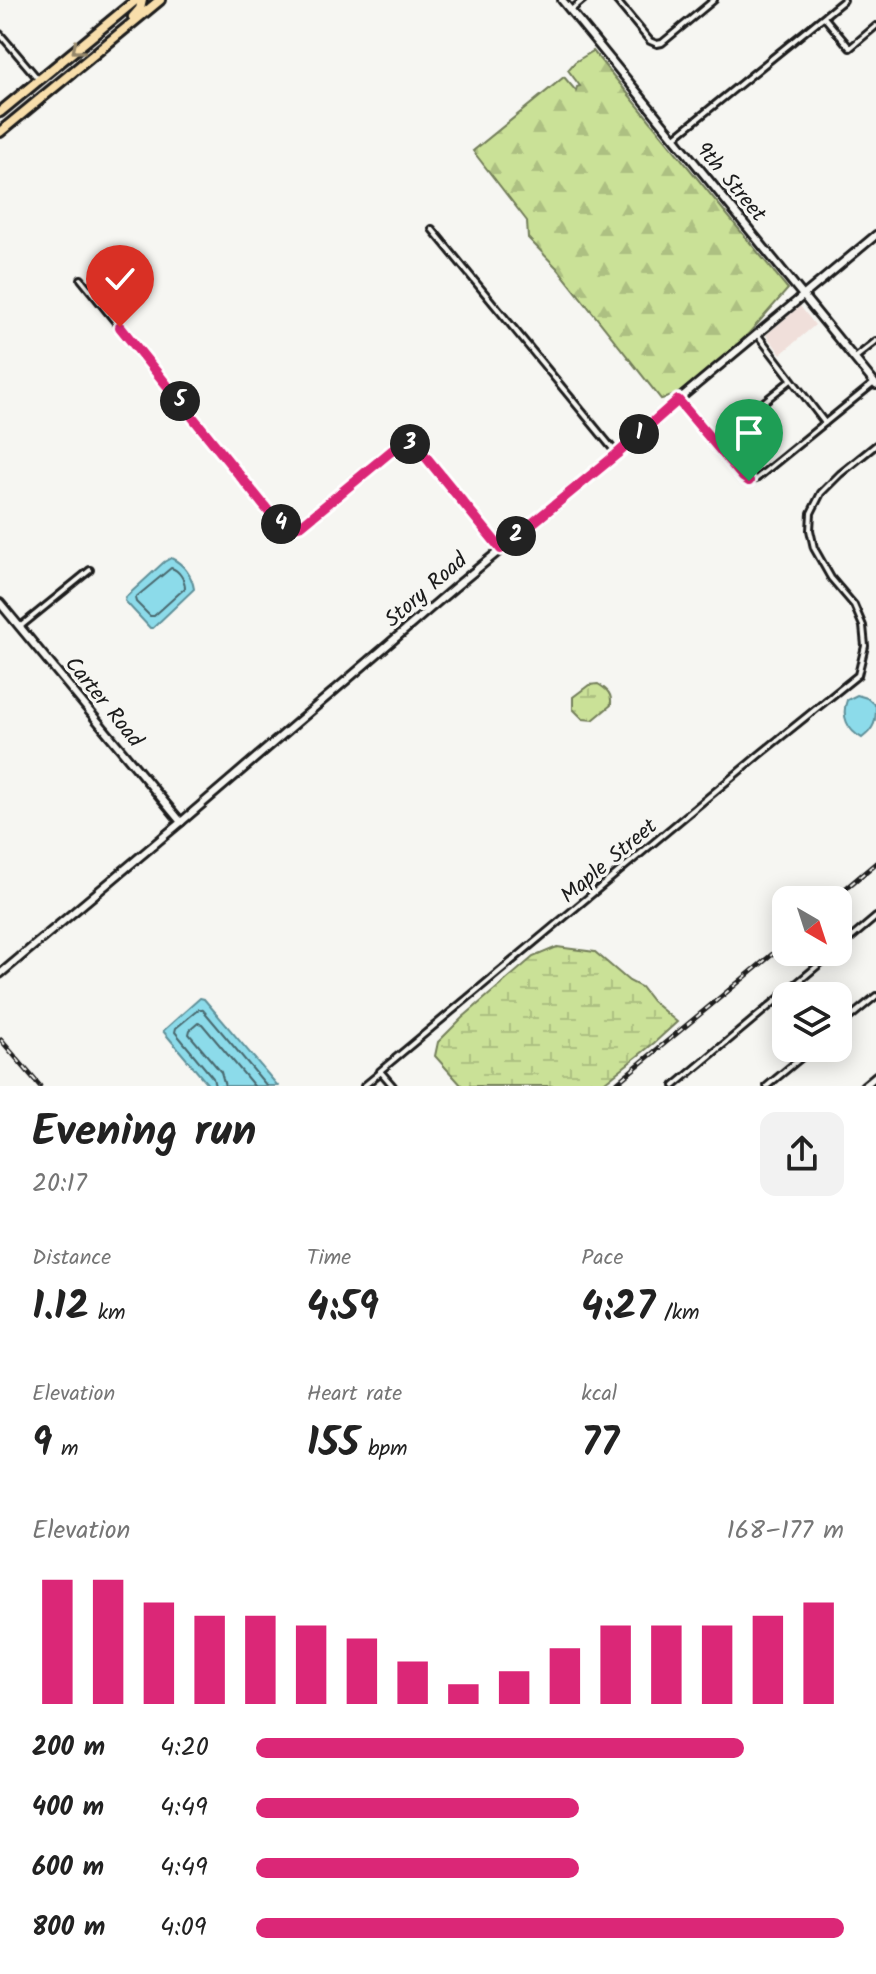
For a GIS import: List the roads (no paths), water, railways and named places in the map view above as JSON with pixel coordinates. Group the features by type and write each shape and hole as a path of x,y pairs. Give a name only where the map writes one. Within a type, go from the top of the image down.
{"highway":[{"path":"0,112 136,0"},
{"path":"107,43 140,9 142,0"},
{"path":"0,132 160,0"}],"street":[{"name":"9th Street","path":"562,0 875,384"},
{"path":"571,10 583,0"},
{"path":"616,0 650,41 657,44 714,0"},
{"path":"674,138 844,0"},
{"path":"824,17 850,48 876,26"},
{"path":"0,34 39,80"},
{"path":"432,229 617,454"},
{"name":"Story Road","path":"0,974 876,235"},
{"path":"81,279 278,523 294,528 302,525 395,448 406,444 414,445 421,451 501,549"},
{"path":"757,334 825,423"},
{"path":"855,358 876,341"},
{"path":"714,442 791,380"},
{"path":"678,400 749,481 756,479 875,384"},
{"name":"Maple Street","path":"364,1086 858,675 865,646 863,626 854,605 831,578 814,548 810,530 811,513 821,493 876,445"},
{"path":"21,626 90,570"},
{"name":"Carter Road","path":"0,603 181,822"},
{"path":"852,937 876,917"},
{"path":"674,1086 817,966"},
{"path":"852,1016 876,996"},
{"path":"767,1086 796,1062"},
{"path":"380,1072 393,1086"},
{"path":"864,1086 876,1076"}],"water":[{"path":"171,558 187,571 194,589 150,628 125,601 126,597"},
{"path":"857,695 867,698 876,706 874,724 862,738 852,731 845,717 847,700"},
{"path":"200,998 278,1086 209,1086 163,1031"}],"railway":[{"path":"849,886 876,863"},
{"path":"613,1086 772,955"},
{"path":"1,1040 40,1086"}]}
